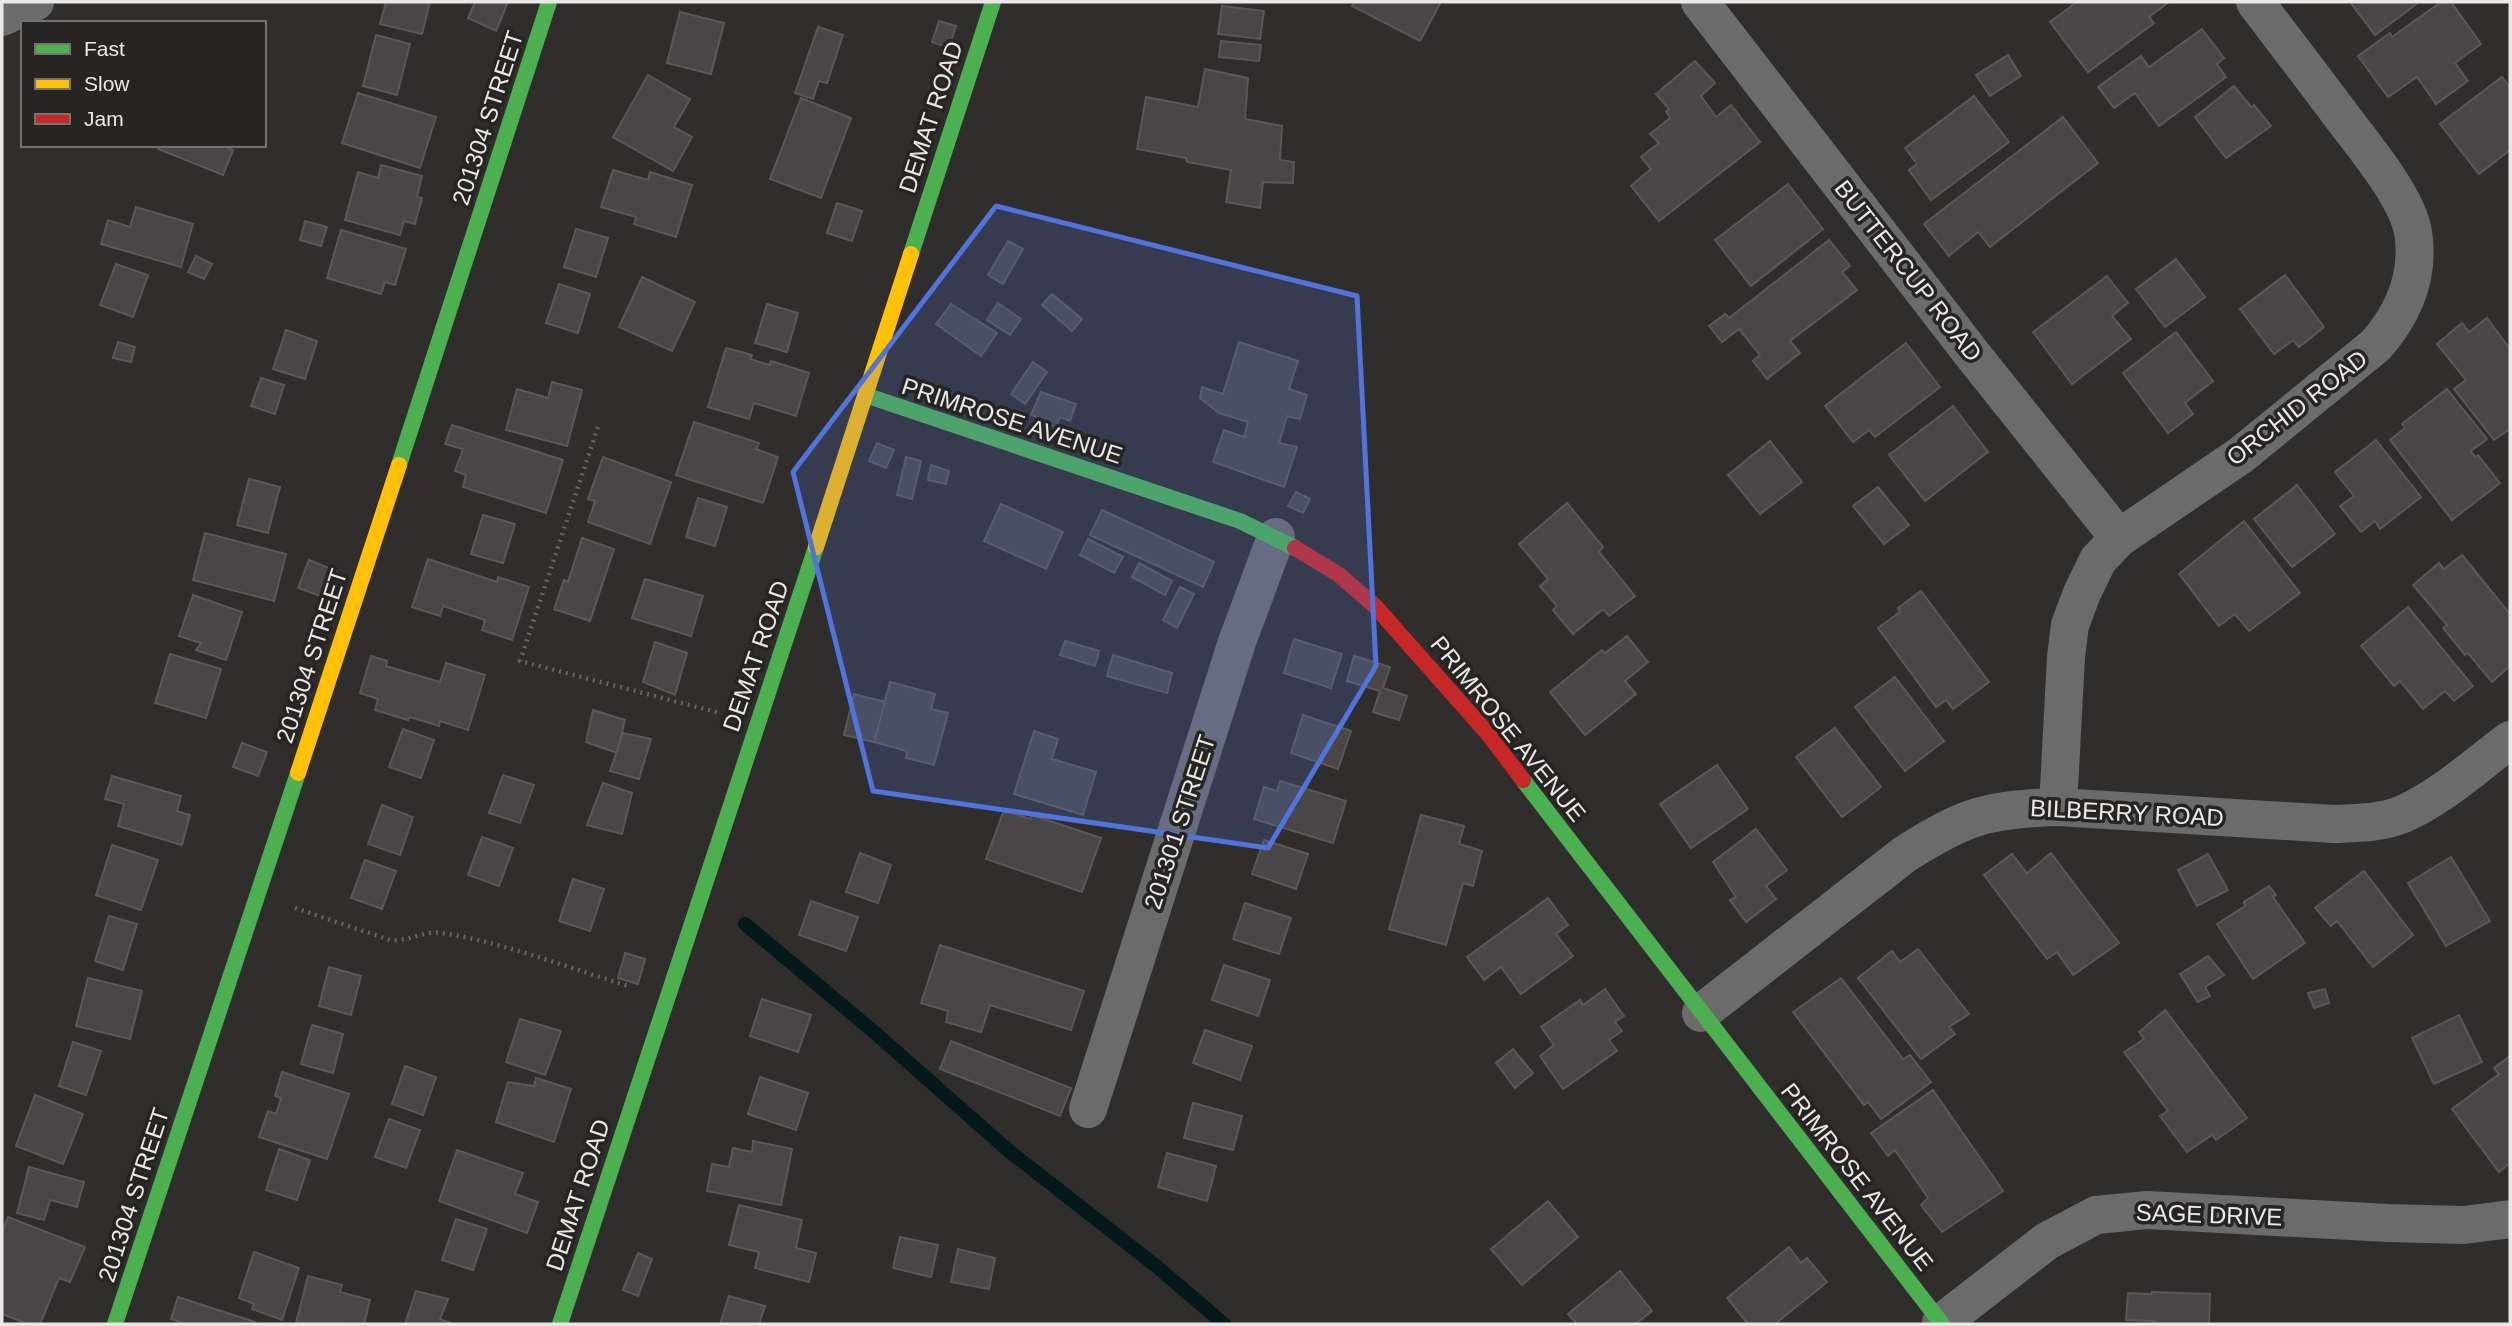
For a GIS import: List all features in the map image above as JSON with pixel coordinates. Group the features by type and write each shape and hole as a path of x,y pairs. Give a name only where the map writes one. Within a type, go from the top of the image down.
{"street":[{"path":"2,18 35,2"},
{"name":"201304 STREET","path":"115,1324 549,2"},
{"name":"DEMAT ROAD","path":"560,1324 993,2"},
{"name":"BUTTERCUP ROAD","path":"1700,2 1972,354 2119,538"},
{"name":"ORCHID ROAD","path":"2058,807 2070,625 2098,560 2119,538 2241,454 2376,345 2404,305 2412,281 2413,230 2400,200 2370,153 2255,2"},
{"name":"PRIMROSE AVENUE","path":"865,395 1240,521 1276,537 1338,574 1375,607 1489,735 1941,1324"},
{"name":"201301 STREET","path":"1088,1109 1237,642 1276,537"},
{"name":"BILBERRY ROAD","path":"1701,1013 1905,854 1966,819 2014,808 2058,807 2334,824 2373,821 2402,815 2429,799 2510,740"},
{"name":"SAGE DRIVE","path":"1941,1324 2047,1241 2096,1215 2147,1210 2388,1223 2464,1225 2510,1220"}],"path":[{"path":"598,428 520,661 758,723"},
{"path":"256,896 390,940 401,941 427,932 440,932 489,943 667,997"}],"highlighted area":[{"path":"996,206 1357,296 1376,666 1268,848 873,791 793,472"}],"building":[{"path":"386,2 430,2 422,34 380,24"},
{"path":"475,2 508,2 496,31 468,18"},
{"path":"1355,2 1441,2 1420,41 1352,6"},
{"path":"2077,2 2169,2 2149,17 2154,23 2088,72 2050,22"},
{"path":"2350,2 2419,2 2375,35"},
{"path":"2441,2 2451,2 2481,44 2455,63 2468,81 2436,104 2417,77 2388,97 2358,56 2390,33 2392,37"},
{"path":"1222,6 1264,11 1260,39 1218,34"},
{"path":"680,12 724,23 711,74 667,63"},
{"path":"939,21 956,26 949,48 932,42"},
{"path":"818,27 843,35 827,83 819,81 813,99 795,93"},
{"path":"2202,29 2224,58 2217,64 2226,77 2159,126 2135,93 2114,108 2098,87 2141,56 2149,67"},
{"path":"376,35 410,44 397,95 363,86"},
{"path":"1221,41 1261,45 1259,61 1219,57"},
{"path":"2008,55 2021,76 1990,96 1976,75"},
{"path":"1695,61 1715,83 1701,96 1716,117 1731,105 1760,142 1659,221 1631,186 1651,169 1641,157 1659,143 1650,134 1670,118 1666,111 1669,109 1656,94"},
{"path":"1205,69 1248,78 1245,119 1282,126 1280,160 1294,162 1293,183 1263,182 1260,208 1226,202 1231,170 1137,149 1146,97 1198,107"},
{"path":"648,75 690,99 674,127 692,137 673,171 613,137"},
{"path":"2502,77 2510,87 2510,150 2479,174 2440,124"},
{"path":"2234,86 2271,126 2226,158 2195,117"},
{"path":"358,93 436,117 420,168 342,143"},
{"path":"1974,96 2009,142 1931,200 1909,170 1917,164 1905,148"},
{"path":"801,98 851,118 821,198 770,179"},
{"path":"2063,117 2098,163 1990,247 1978,232 1949,256 1924,224"},
{"path":"226,147 233,150 223,175 158,149"},
{"path":"381,165 422,176 417,197 422,198 415,224 404,221 400,235 345,220 358,172 378,178"},
{"path":"613,170 648,180 650,172 692,185 676,237 634,224 636,217 601,207"},
{"path":"1788,184 1823,229 1751,286 1715,240"},
{"path":"837,203 862,211 852,241 827,233"},
{"path":"136,207 193,224 181,267 101,244 108,220 130,227"},
{"path":"305,221 327,227 321,246 300,240"},
{"path":"576,229 608,238 596,277 564,267"},
{"path":"341,230 406,249 395,285 385,282 381,294 327,278"},
{"path":"1829,240 1850,266 1842,272 1857,290 1790,341 1800,353 1767,379 1753,361 1760,355 1739,329 1722,342 1709,326 1725,314 1729,318"},
{"path":"1008,241 1023,249 1003,284 988,275"},
{"path":"196,256 212,264 204,279 188,272"},
{"path":"2176,259 2205,297 2165,327 2136,289"},
{"path":"116,264 148,275 133,317 100,305"},
{"path":"2285,275 2324,327 2299,347 2293,340 2274,354 2240,309"},
{"path":"2107,276 2128,303 2112,316 2131,339 2072,384 2033,332"},
{"path":"642,277 695,302 672,351 619,327"},
{"path":"559,284 590,294 578,333 546,323"},
{"path":"1052,294 1082,319 1072,331 1042,305"},
{"path":"998,303 1021,319 1010,335 987,320"},
{"path":"767,304 798,313 787,352 755,343"},
{"path":"951,304 997,333 981,356 936,324"},
{"path":"2487,318 2510,349 2510,429 2494,440 2454,389 2466,380 2437,344 2462,323 2469,332"},
{"path":"286,330 317,341 305,379 273,369"},
{"path":"2176,332 2213,381 2185,403 2193,414 2168,433 2123,373"},
{"path":"118,342 135,347 131,362 113,358"},
{"path":"1239,342 1298,361 1289,389 1307,395 1300,419 1287,416 1279,443 1297,447 1284,487 1213,462 1224,430 1244,437 1248,422 1219,413 1200,398 1202,387 1223,394"},
{"path":"1906,343 1940,387 1875,437 1869,430 1853,442 1825,406"},
{"path":"726,348 752,355 750,359 769,365 771,361 809,373 796,416 754,403 749,419 708,407"},
{"path":"1033,362 1047,372 1025,404 1011,394"},
{"path":"261,378 284,385 275,414 251,406"},
{"path":"552,382 582,390 567,446 506,430 517,389 548,398"},
{"path":"2447,389 2487,439 2471,451 2475,457 2478,455 2500,483 2452,520 2390,440 2405,428 2402,424"},
{"path":"1041,392 1076,404 1070,421 1060,417 1054,432 1037,426 1040,418 1031,415"},
{"path":"1953,406 1988,452 1925,501 1889,455"},
{"path":"694,422 759,443 756,449 778,457 763,503 676,475"},
{"path":"452,425 563,460 546,513 463,487 466,475 455,471 463,449 445,444"},
{"path":"2376,440 2421,497 2380,529 2375,521 2361,532 2340,506 2354,496 2335,472"},
{"path":"1770,441 1802,482 1760,514 1728,475"},
{"path":"877,443 894,450 886,468 869,461"},
{"path":"603,457 671,482 650,544 588,522 595,501 588,499"},
{"path":"906,457 921,461 912,499 897,495"},
{"path":"931,465 949,471 946,484 928,480"},
{"path":"249,479 280,487 268,533 237,525"},
{"path":"2297,485 2335,534 2292,567 2254,519"},
{"path":"1878,487 1909,525 1884,544 1853,506"},
{"path":"1296,492 1310,499 1303,513 1288,506"},
{"path":"698,498 727,507 715,546 686,537"},
{"path":"1567,503 1603,547 1599,552 1635,596 1609,616 1603,609 1573,634 1553,610 1557,606 1540,586 1548,579 1519,544"},
{"path":"1001,504 1063,532 1046,569 984,541"},
{"path":"1102,510 1214,562 1203,587 1090,535"},
{"path":"483,515 515,524 503,563 471,554"},
{"path":"2244,521 2300,593 2249,631 2235,614 2219,626 2179,574"},
{"path":"205,533 286,554 274,601 193,580"},
{"path":"582,538 614,549 590,621 554,609 564,580 568,582"},
{"path":"1088,539 1123,557 1114,573 1080,555"},
{"path":"2462,555 2510,614 2510,666 2492,682 2443,628 2447,625 2413,585 2439,563 2444,569"},
{"path":"428,559 497,582 498,577 529,587 512,640 482,630 485,620 443,606 440,616 412,607"},
{"path":"309,560 336,571 326,598 298,588"},
{"path":"1139,563 1172,581 1165,595 1132,577"},
{"path":"645,579 703,596 691,636 632,618"},
{"path":"1180,587 1194,594 1177,628 1163,620"},
{"path":"1921,591 1989,682 1953,709 1946,700 1936,707 1878,628 1900,612 1898,608"},
{"path":"193,595 242,612 226,660 196,650 201,643 179,636"},
{"path":"2408,607 2473,686 2454,701 2445,691 2423,709 2400,681 2394,686 2361,646"},
{"path":"1627,636 1648,662 1625,681 1636,694 1585,735 1550,692 1602,650 1605,653"},
{"path":"1294,639 1342,654 1331,688 1284,673"},
{"path":"1065,641 1099,651 1095,666 1060,655"},
{"path":"655,642 687,653 675,695 643,682"},
{"path":"170,654 221,669 206,718 155,703"},
{"path":"1113,655 1172,673 1167,693 1107,676"},
{"path":"371,656 387,661 386,666 440,682 446,663 485,675 468,730 440,721 439,726 375,710 378,699 360,693"},
{"path":"1354,656 1390,667 1383,688 1407,696 1399,720 1373,712 1380,691 1347,681"},
{"path":"1895,677 1944,741 1905,771 1855,707"},
{"path":"890,682 935,694 931,709 948,713 934,765 906,758 907,751 874,742"},
{"path":"854,694 885,702 874,742 844,735"},
{"path":"593,710 625,720 617,753 586,742"},
{"path":"1303,715 1351,731 1338,769 1291,753"},
{"path":"1835,728 1881,787 1842,817 1796,757"},
{"path":"403,729 434,740 421,778 389,767"},
{"path":"1034,731 1058,739 1052,759 1096,772 1083,815 1014,794"},
{"path":"623,733 651,739 639,779 610,771"},
{"path":"242,743 267,752 258,776 233,767"},
{"path":"1717,765 1748,809 1691,848 1660,804"},
{"path":"503,775 534,785 520,823 489,813"},
{"path":"112,776 181,796 177,811 190,815 182,845 118,826 124,804 105,799"},
{"path":"1280,781 1346,801 1333,843 1254,819 1264,787 1277,791"},
{"path":"603,783 632,793 622,834 587,825"},
{"path":"382,805 413,817 400,855 368,844"},
{"path":"1004,810 1030,819 1032,815 1101,838 1082,892 986,859"},
{"path":"1421,815 1464,826 1459,844 1482,851 1473,886 1463,883 1446,945 1389,929"},
{"path":"1756,829 1787,870 1766,886 1776,899 1746,922 1730,900 1736,897 1713,862"},
{"path":"482,837 513,848 499,886 468,875"},
{"path":"1264,840 1308,854 1296,889 1252,874"},
{"path":"112,845 158,860 141,910 96,895"},
{"path":"860,853 891,865 878,903 846,892"},
{"path":"2051,853 2119,943 2073,975 2057,952 2047,959 1984,875 2012,854 2027,873"},
{"path":"2208,854 2228,890 2197,906 2178,870"},
{"path":"2451,857 2490,921 2446,946 2408,883"},
{"path":"365,860 396,871 382,909 351,898"},
{"path":"2364,871 2413,935 2373,967 2337,921 2331,926 2315,908"},
{"path":"573,879 604,889 590,931 559,921"},
{"path":"2269,886 2276,895 2273,897 2305,943 2253,979 2217,924"},
{"path":"1548,898 1568,925 1556,934 1573,956 1521,994 1501,967 1484,980 1467,957"},
{"path":"811,901 858,917 846,951 799,935"},
{"path":"1245,903 1291,918 1279,954 1233,939"},
{"path":"109,916 137,924 123,970 95,961"},
{"path":"940,945 1084,991 1071,1030 990,1005 981,1032 946,1022 948,1011 921,1003"},
{"path":"1918,949 1969,1014 1949,1027 1955,1034 1921,1059 1858,978 1892,951 1900,962"},
{"path":"625,953 645,959 638,984 618,978"},
{"path":"2208,956 2224,975 2205,987 2210,996 2198,1002 2180,974"},
{"path":"1224,965 1270,980 1258,1016 1212,1000"},
{"path":"329,967 361,976 351,1015 319,1006"},
{"path":"88,978 142,991 130,1039 76,1026"},
{"path":"1841,978 1903,1059 1910,1055 1931,1082 1881,1119 1868,1102 1864,1105 1793,1012"},
{"path":"1605,989 1624,1016 1615,1022 1622,1031 1609,1040 1617,1051 1563,1089 1540,1056 1554,1045 1541,1027 1580,1000 1583,1005"},
{"path":"2325,989 2329,1003 2314,1008 2308,993"},
{"path":"762,999 811,1015 798,1052 750,1036"},
{"path":"2165,1010 2247,1118 2216,1140 2212,1135 2187,1152 2160,1116 2168,1111 2124,1052 2144,1039 2139,1032"},
{"path":"2459,1015 2482,1062 2434,1084 2412,1038"},
{"path":"520,1019 561,1031 545,1075 506,1062"},
{"path":"312,1025 343,1034 333,1073 301,1064"},
{"path":"1205,1030 1252,1046 1240,1080 1193,1063"},
{"path":"951,1041 1071,1088 1060,1116 940,1069"},
{"path":"73,1042 101,1051 86,1095 59,1086"},
{"path":"1513,1049 1533,1073 1515,1088 1496,1063"},
{"path":"2510,1056 2510,1163 2499,1172 2452,1109 2499,1074 2494,1068"},
{"path":"405,1066 436,1077 423,1115 392,1104"},
{"path":"282,1072 349,1094 327,1159 259,1137 268,1111 276,1114 281,1098 275,1096"},
{"path":"760,1077 808,1093 796,1130 748,1114"},
{"path":"536,1078 571,1089 554,1142 496,1122 508,1082 534,1086"},
{"path":"1933,1090 2003,1191 1942,1232 1921,1205 1928,1198 1895,1150 1888,1156 1871,1133"},
{"path":"35,1095 83,1114 63,1164 16,1146"},
{"path":"1193,1103 1242,1116 1233,1150 1184,1138"},
{"path":"389,1119 420,1130 406,1168 375,1157"},
{"path":"753,1141 792,1149 781,1205 707,1191 712,1164 729,1167 733,1148 752,1152"},
{"path":"279,1149 310,1160 297,1200 266,1190"},
{"path":"457,1150 523,1173 515,1194 538,1202 527,1233 439,1201"},
{"path":"1167,1153 1216,1166 1207,1201 1158,1187"},
{"path":"29,1167 84,1182 77,1207 50,1200 44,1220 17,1213"},
{"path":"1548,1201 1578,1237 1522,1285 1491,1249"},
{"path":"739,1205 802,1220 796,1248 816,1253 809,1282 755,1268 759,1252 729,1245"},
{"path":"8,1217 85,1247 70,1282 59,1278 40,1324 28,1324 2,1314 2,1232"},
{"path":"456,1219 487,1229 473,1270 442,1260"},
{"path":"900,1237 938,1245 931,1277 893,1268"},
{"path":"1789,1247 1801,1263 1807,1258 1827,1282 1775,1324 1748,1324 1727,1298"},
{"path":"958,1249 995,1258 989,1289 951,1282"},
{"path":"254,1252 299,1268 282,1320 252,1309 254,1304 239,1298"},
{"path":"638,1253 652,1259 638,1296 623,1290"},
{"path":"1620,1271 1652,1311 1635,1324 1577,1324 1568,1314"},
{"path":"308,1276 342,1285 340,1292 370,1300 364,1324 296,1323"},
{"path":"416,1291 448,1299 440,1319 453,1324 405,1324"},
{"path":"2128,1293 2210,1294 2209,1324 2154,1324 2154,1321 2126,1320"},
{"path":"729,1296 765,1306 759,1324 720,1324"},
{"path":"178,1297 255,1322 181,1324 171,1319"}],"waterway":[{"path":"745,924 874,1032 1009,1151 1156,1266 1224,1324"}],"traffic: fast":[{"path":"399,465 549,2"},
{"path":"911,254 993,2"},
{"path":"865,395 1240,521 1295,548"},
{"path":"560,1324 816,547"},
{"path":"115,1324 298,773"},
{"path":"1523,780 1942,1324"}],"traffic: slow":[{"path":"816,547 911,254"},
{"path":"298,773 399,465"}],"traffic: jam":[{"path":"1295,548 1338,574 1375,606 1489,735 1523,780"}]}
